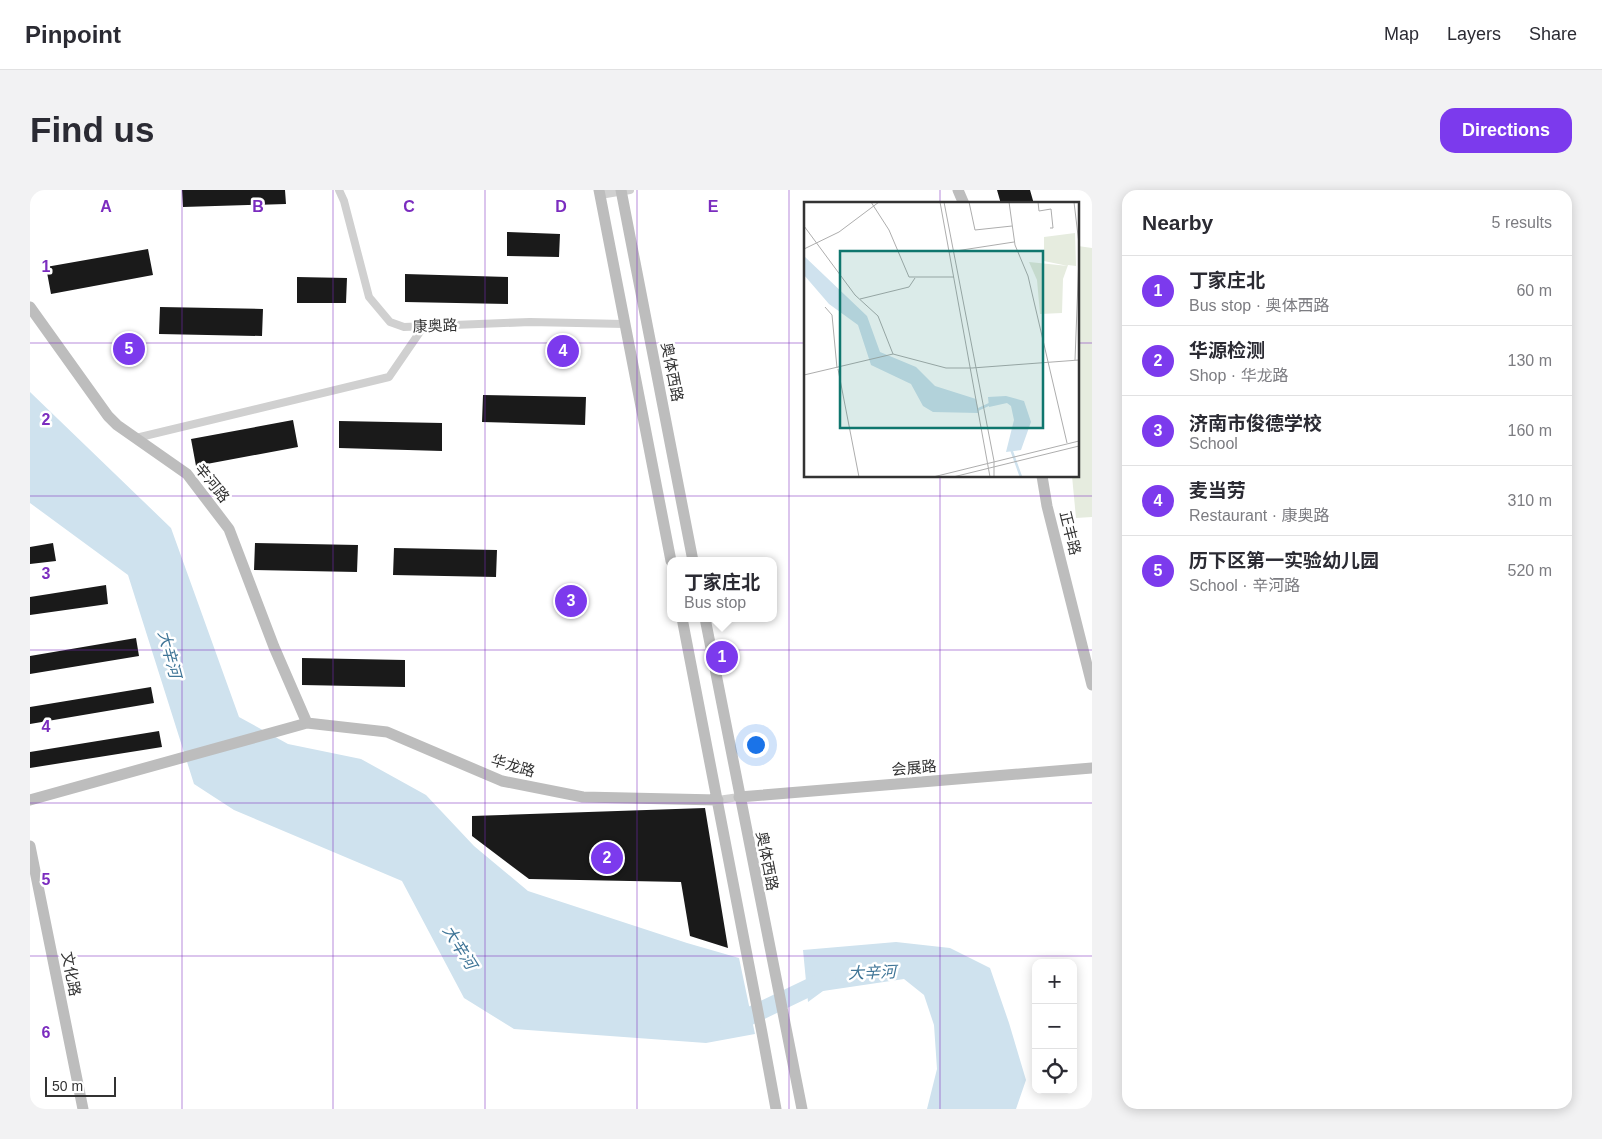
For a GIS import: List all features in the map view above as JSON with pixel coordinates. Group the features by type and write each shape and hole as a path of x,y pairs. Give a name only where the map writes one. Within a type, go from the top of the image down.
{"main road":[{"name":"奥体西路","path":"624,190 692,557"},
{"path":"958,190 963,202"},
{"path":"600,192 670,557"},
{"name":"辛河路","path":"30,306 108,416 117,425 187,474 229,529 274,647 307,723"},
{"name":"正丰路","path":"1042,478 1049,515 1092,685"},
{"path":"683,622 776,1109"},
{"name":"奥体西路","path":"706,622 802,1109"},
{"path":"30,800 307,723"},
{"name":"华龙路","path":"307,723 387,732 502,781 583,797 718,800"},
{"name":"会展路","path":"739,797 1092,768"},
{"name":"文化路","path":"30,846 83,1109"}],"street":[{"name":"康奥路","path":"339,190 344,201 370,297 390,322 404,327 530,322 624,324"},
{"path":"600,192 624,190"},
{"path":"136,438 389,377 424,326"},
{"path":"718,800 739,797"}],"shaded area":[{"path":"1080,246 1092,248 1092,517 1076,518 1072,478 1080,478"}],"water":[{"path":"30,392 171,528 239,717 288,744 361,759 426,795 474,846 528,891 739,958 755,1034 706,1043 514,1029 464,998 402,881 234,810 194,784 128,575 30,503"},
{"path":"896,942 950,948 990,968 1026,1080 1016,1109 927,1109 937,1069 934,1025 924,995 904,979 823,991 808,1002 803,950"}],"building":[{"path":"182,190 285,190 286,204 183,207"},
{"path":"997,190 1030,190 1033,202 1000,202"},
{"path":"507,232 560,234 559,257 507,256"},
{"path":"148,249 153,275 51,294 46,267"},
{"path":"405,274 508,277 508,304 405,302"},
{"path":"297,277 347,278 346,303 297,303"},
{"path":"160,307 263,309 262,336 159,334"},
{"path":"483,395 586,397 585,425 482,422"},
{"path":"293,420 298,447 196,466 191,439"},
{"path":"339,421 442,423 442,451 339,448"},
{"path":"53,543 56,561 30,564 30,547"},
{"path":"255,543 358,545 357,572 254,570"},
{"path":"394,548 497,550 496,577 393,575"},
{"path":"106,585 108,604 30,615 30,597"},
{"path":"136,638 139,656 30,674 30,656"},
{"path":"302,658 405,660 405,687 302,685"},
{"path":"151,687 154,703 30,724 30,707"},
{"path":"159,731 162,747 30,768 30,752"},
{"path":"705,808 728,948 690,936 681,882 529,879 472,836 472,816"}],"waterway":[{"name":"大辛河","path":"729,1026 827,979"}],"place":[{"name":"历下区第一实验幼儿园","path":"129,349"},
{"name":"麦当劳","path":"563,351"},
{"name":"济南市俊德学校","path":"571,601"},
{"name":"丁家庄北","path":"722,657"},
{"name":"华源检测","path":"607,858"}]}
